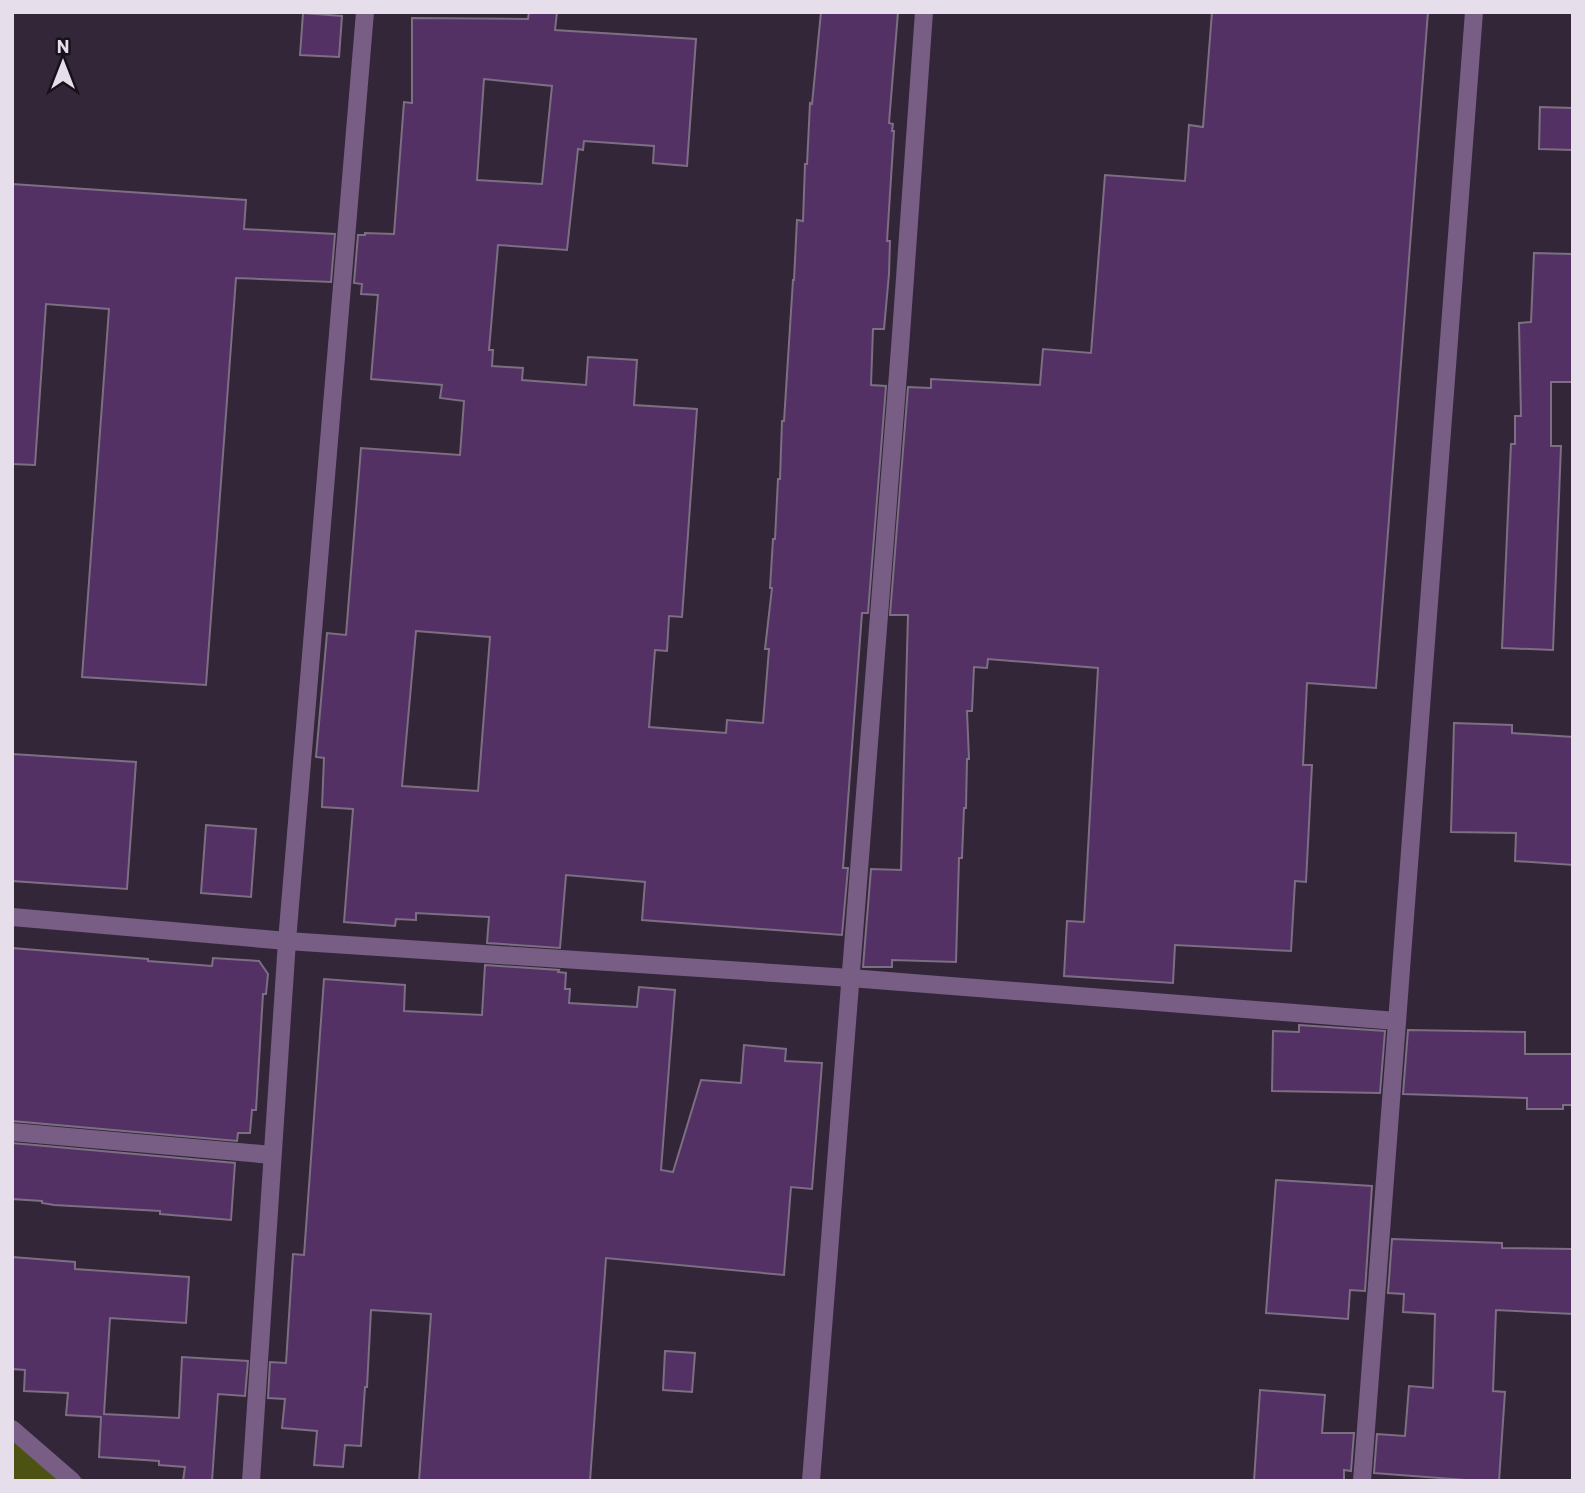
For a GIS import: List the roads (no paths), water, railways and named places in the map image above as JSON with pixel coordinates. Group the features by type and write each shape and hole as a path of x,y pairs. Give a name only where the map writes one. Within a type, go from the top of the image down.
{"street":[{"path":"251,1481 287,941 365,12"},
{"path":"811,1481 924,12"},
{"path":"1362,1481 1474,12"},
{"path":"12,917 287,941 850,978 1397,1021"},
{"path":"12,1132 272,1155"},
{"path":"12,1429 72,1481"}]}
